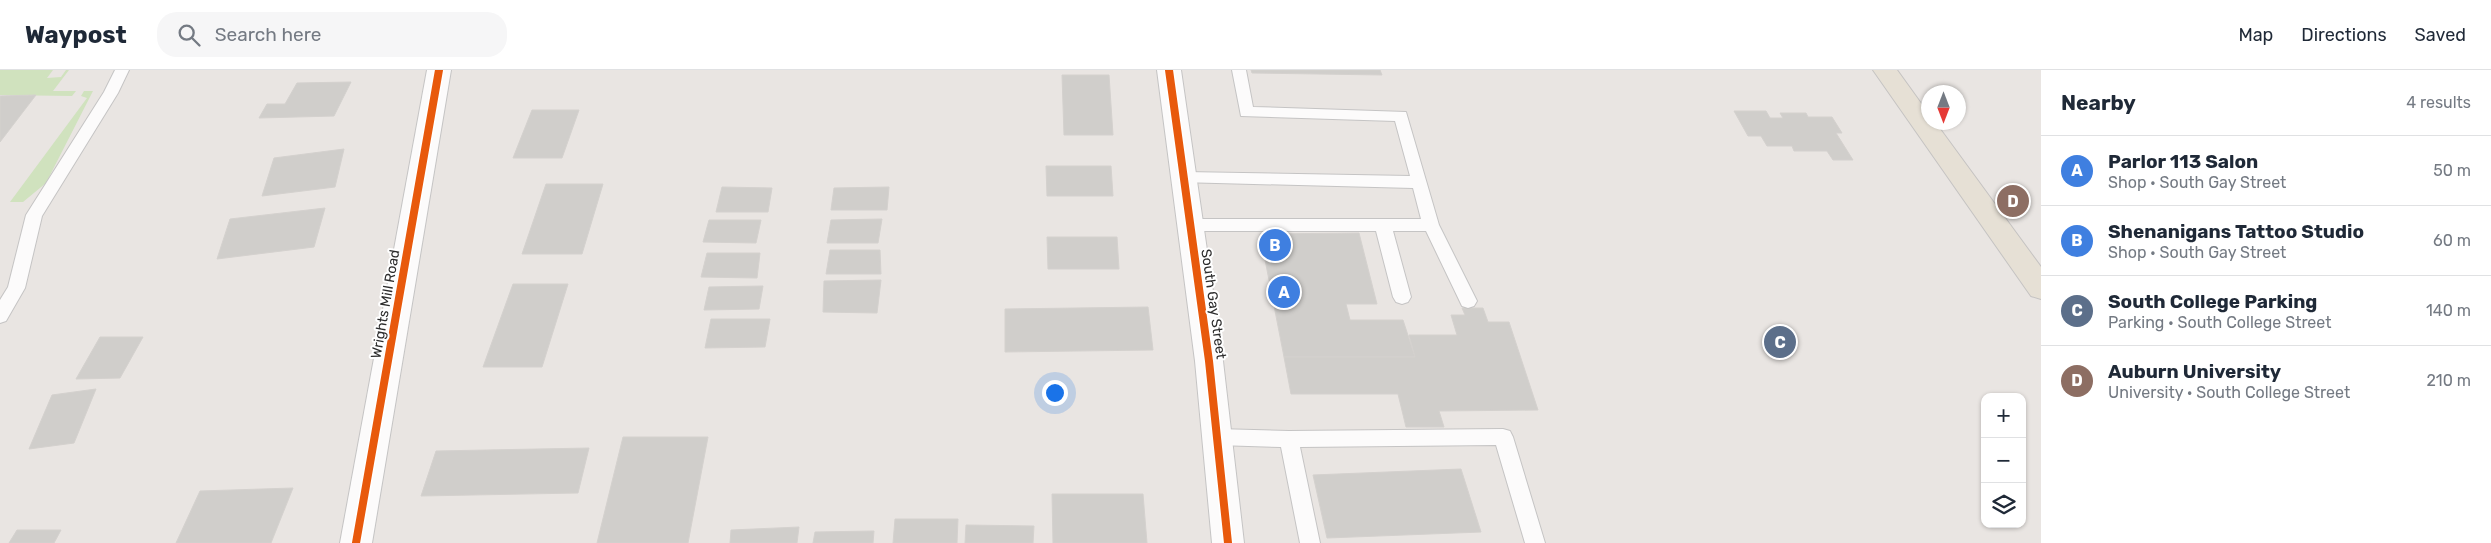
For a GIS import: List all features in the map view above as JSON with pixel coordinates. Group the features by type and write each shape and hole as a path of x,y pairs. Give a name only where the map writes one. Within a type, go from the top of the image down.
{"main road":[{"path":"1885,70 2041,288"}],"street":[{"name":"Wrights Mill Road","path":"356,543 439,70"},
{"name":"South Gay Street","path":"1169,70 1185,178 1228,543"}],"lane":[{"path":"0,316 16,288 34,215 111,93 122,70"},
{"path":"1239,70 1246,112 1401,116 1431,225 1468,301"},
{"path":"1185,178 1419,182"},
{"path":"1190,225 1431,225"},
{"path":"1383,226 1402,297"},
{"path":"1217,437 1288,439 1503,437 1535,543"},
{"path":"1288,439 1310,543"}],"green space":[{"path":"0,70 53,70 47,78 61,77 66,70 69,70 53,91 76,91 72,96 0,95"},
{"path":"84,91 93,91 46,183 23,202 10,202 87,98 81,96"}],"building":[{"path":"1251,70 1380,70 1382,75 1252,73"},
{"path":"1062,75 1109,75 1113,135 1064,135"},
{"path":"351,82 334,116 259,118 267,104 285,104 297,83"},
{"path":"36,95 0,142 0,96"},
{"path":"532,110 579,110 562,158 513,158"},
{"path":"1734,111 1766,111 1770,118 1783,118 1780,113 1806,113 1808,117 1832,117 1842,133 1836,133 1853,160 1833,160 1827,151 1794,151 1792,146 1767,146 1761,136 1748,136"},
{"path":"344,149 335,187 262,196 274,158"},
{"path":"1046,166 1111,166 1113,196 1047,196"},
{"path":"546,184 603,184 582,254 522,254"},
{"path":"722,187 772,188 768,212 716,212"},
{"path":"889,187 887,210 831,210 834,188"},
{"path":"325,208 314,247 217,259 230,219"},
{"path":"882,219 878,243 827,243 831,220"},
{"path":"709,220 761,220 756,243 703,242"},
{"path":"1359,233 1377,304 1346,304 1350,320 1403,320 1415,357 1284,357 1260,234"},
{"path":"1047,237 1117,237 1119,269 1048,269"},
{"path":"830,250 880,250 881,274 826,274"},
{"path":"707,253 760,253 757,278 701,277"},
{"path":"881,280 877,313 823,312 824,281"},
{"path":"513,284 568,284 542,367 483,367"},
{"path":"763,286 759,309 704,310 709,287"},
{"path":"1148,307 1153,350 1005,352 1005,309"},
{"path":"1462,308 1483,308 1488,322 1509,322 1538,410 1439,411 1444,427 1406,427 1398,394 1291,394 1284,357 1415,357 1409,335 1457,335 1451,315 1465,315"},
{"path":"711,319 770,319 765,347 705,348"},
{"path":"100,337 143,337 120,378 76,379"},
{"path":"96,389 74,443 29,449 52,395"},
{"path":"623,437 708,437 688,543 597,543"},
{"path":"589,448 578,493 421,496 436,451"},
{"path":"1461,469 1481,532 1327,538 1313,475"},
{"path":"293,488 271,543 176,543 200,491"},
{"path":"1052,494 1143,494 1147,543 1053,543"},
{"path":"895,519 958,519 957,543 893,543"},
{"path":"966,525 1034,526 1033,543 965,543"},
{"path":"799,527 797,543 730,543 731,530"},
{"path":"17,530 61,530 54,543 9,543"},
{"path":"874,531 873,543 813,543 815,532"}],"cycle path":[{"path":"356,543 439,70"},
{"path":"1169,70 1209,361 1228,543"}],"place":[{"name":"Auburn University","path":"2013,201"},
{"name":"Shenanigans Tattoo Studio","path":"1275,245"},
{"name":"Parlor 113 Salon","path":"1284,292"},
{"name":"South College Parking","path":"1780,342"}]}
